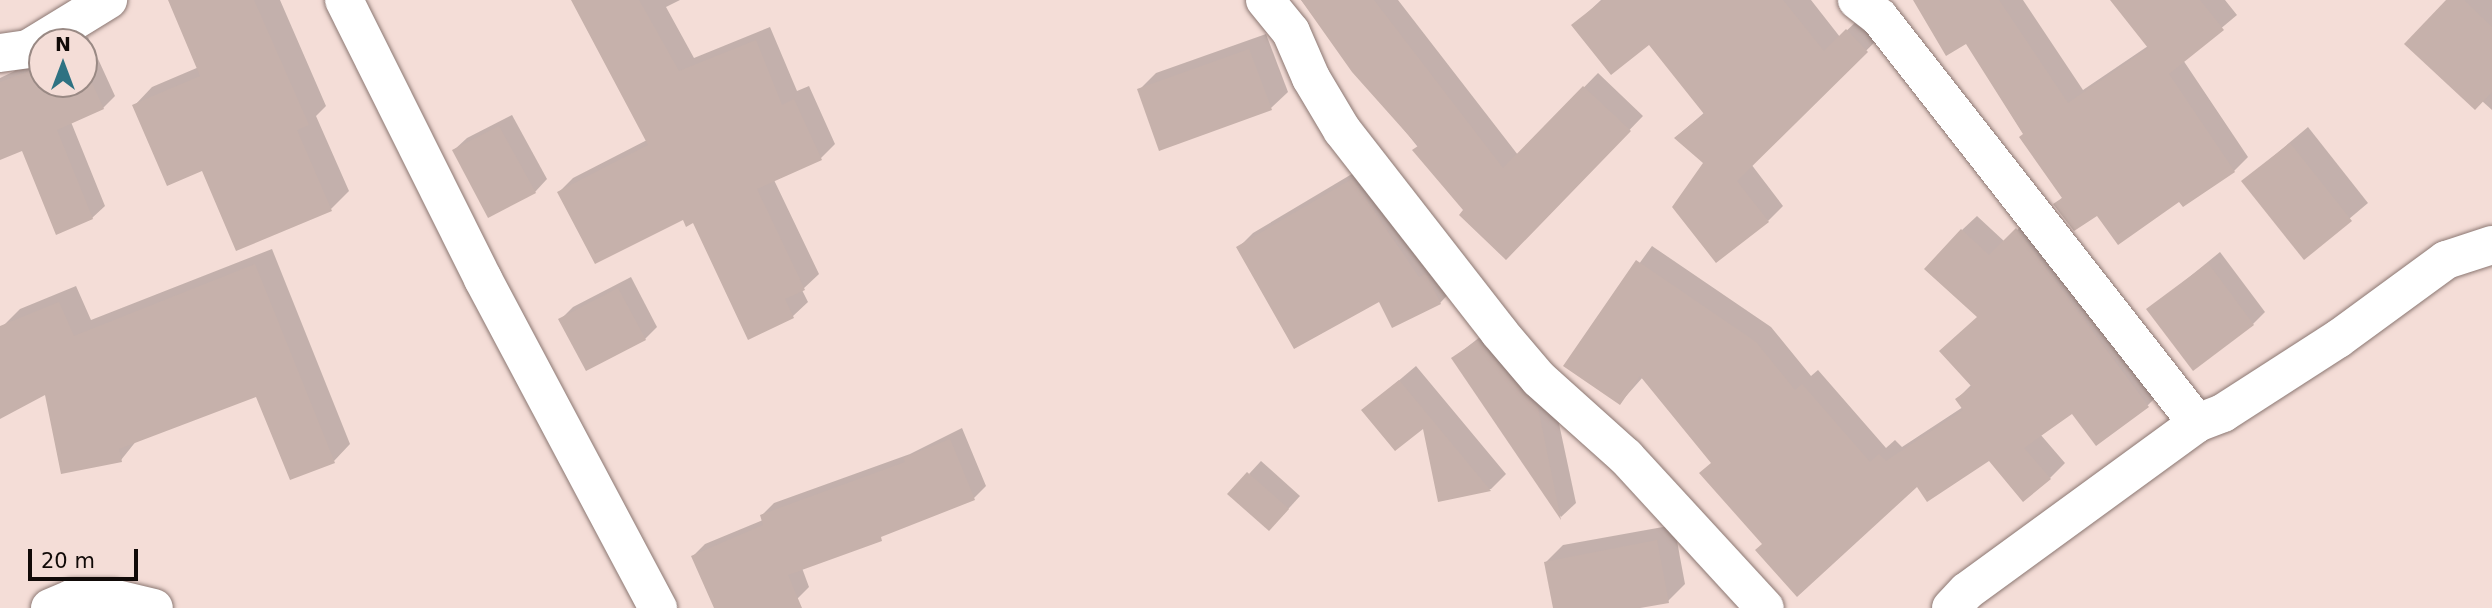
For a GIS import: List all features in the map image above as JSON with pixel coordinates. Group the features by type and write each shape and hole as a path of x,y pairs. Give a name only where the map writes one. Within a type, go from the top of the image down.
{"street":[{"path":"0,53 28,49 108,0"},
{"path":"344,0 483,279 658,608"},
{"path":"1265,0 1290,32 1311,78 1358,152 1472,292 1499,332 1539,379 1626,457 1765,608"},
{"path":"1857,0 1879,17 2197,422"},
{"path":"1951,608 1967,591 2197,422 2223,413 2338,339 2446,260 2492,245"},
{"path":"50,608 73,598 112,598 154,608"}],"building":[{"path":"168,0 254,0 309,125 297,130 332,211 236,251 202,171 167,186 132,105 200,76"},
{"path":"571,0 639,0 679,71 756,40 782,105 794,99 822,160 757,189 805,290 785,299 794,318 748,340 693,223 686,227 683,220 595,264 557,192 648,145"},
{"path":"1301,0 1374,0 1503,168 1583,86 1631,131 1506,260 1459,215 1463,210 1412,150 1418,146 1352,72"},
{"path":"1603,0 1783,0 1824,51 1846,29 1868,52 1737,181 1769,222 1716,263 1672,207 1703,163 1674,138 1704,114 1649,45 1611,75 1571,25"},
{"path":"1913,0 1999,0 2068,103 2148,48 2110,0 2200,0 2224,30 2169,74 2235,172 2183,207 2179,202 2118,245 2097,216 2074,231 2053,204 2062,198 2019,137 2023,134 1966,44 1946,56"},
{"path":"2446,0 2464,0 2492,27 2492,92 2475,110 2404,44"},
{"path":"1249,49 1272,110 1159,151 1137,89"},
{"path":"28,71 28,98 98,96 104,109 57,130 93,219 56,235 22,151 0,160 0,82"},
{"path":"499,126 536,193 488,218 452,150"},
{"path":"2290,143 2352,221 2304,260 2241,181"},
{"path":"1352,179 1419,277 1426,274 1441,304 1392,328 1379,302 1294,349 1236,247"},
{"path":"2016,228 2149,407 2096,446 2072,414 2024,448 2051,479 2023,502 1989,461 1927,502 1917,487 1797,597 1755,550 1762,544 1699,473 1711,463 1640,376 1620,405 1563,366 1636,260 1756,342 1795,390 1802,384 1870,462 1879,454 1886,461 1963,410 1955,399 1972,387 1939,351 1977,317 1924,269 1961,229 1989,255"},
{"path":"2208,263 2254,325 2193,371 2146,309"},
{"path":"255,264 335,463 290,480 256,397 119,449 122,462 61,474 45,395 0,419 0,326 59,302 74,336"},
{"path":"618,288 646,340 586,371 558,319"},
{"path":"1478,340 1538,408 1561,520 1451,358"},
{"path":"1399,380 1491,491 1438,502 1423,429 1395,451 1361,410"},
{"path":"950,439 975,500 881,537 882,541 788,575 802,608 714,608 691,556 763,525 760,515 905,462 903,458"},
{"path":"1247,472 1289,509 1269,531 1227,494"},
{"path":"1657,540 1669,603 1640,608 1553,608 1544,562"}]}
